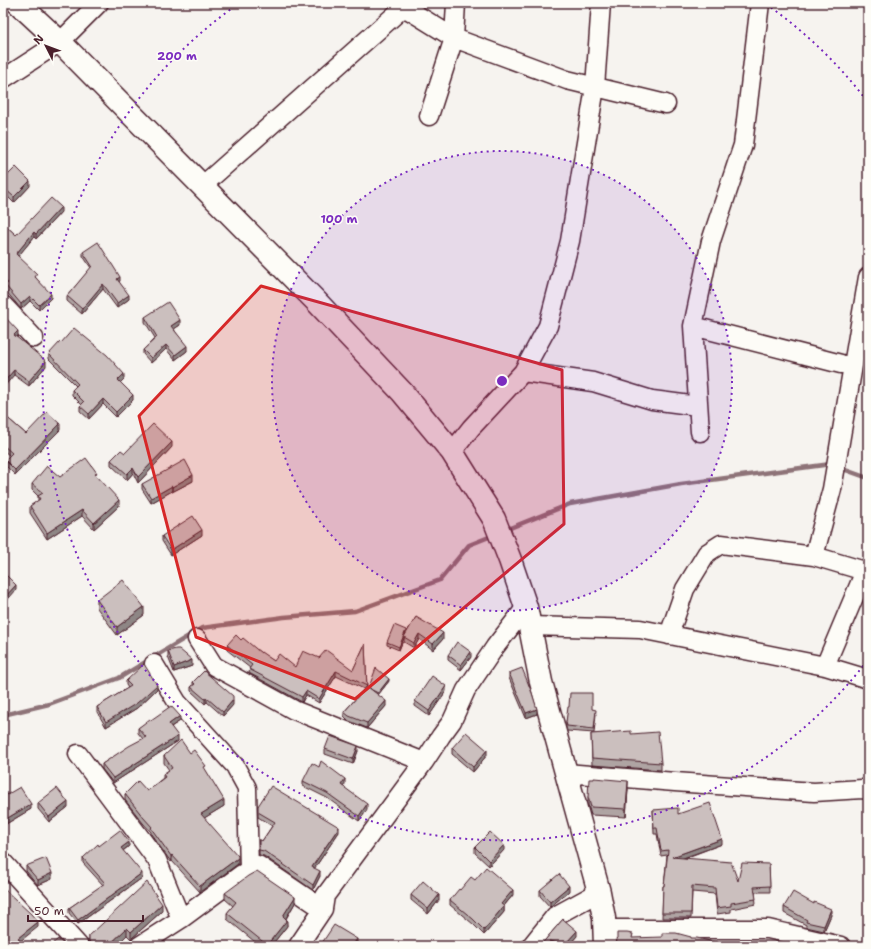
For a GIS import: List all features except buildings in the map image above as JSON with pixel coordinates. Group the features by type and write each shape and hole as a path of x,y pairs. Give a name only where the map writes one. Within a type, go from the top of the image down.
{"street":[{"path":"18,3 60,42 315,300 402,392 452,452 494,519 510,560 528,616 541,682 599,892 604,918 605,937 768,928 841,946"},
{"path":"3,79 60,42 99,3"},
{"path":"429,116 454,38 456,3"},
{"path":"452,452 471,428 523,372 548,326 570,242 595,87 601,3"},
{"path":"700,432 693,326 711,241 743,145 760,3"},
{"path":"202,186 402,5 454,38 567,80 666,104"},
{"path":"814,556 832,489 868,277"},
{"path":"3,305 34,338"},
{"path":"693,326 841,364"},
{"path":"523,372 593,382 652,400 698,406"},
{"path":"669,635 685,589 707,553 722,544 814,556 866,571 825,666"},
{"path":"298,946 323,909 325,896 424,762 452,721 466,690 495,647 528,616 640,629 825,666 868,679"},
{"path":"197,639 214,666 294,710 424,762"},
{"path":"154,664 177,702 234,766 247,788 250,870"},
{"path":"78,754 157,860 180,919"},
{"path":"566,772 675,782 814,792 862,788 868,790"},
{"path":"3,862 79,946"},
{"path":"139,946 180,919 242,874 258,865 323,909"},
{"path":"531,946 555,916 599,892"}],"highlighted area":[{"path":"261,286 562,370 564,524 355,699 196,637 139,416"}],"waterway":[{"path":"505,530 570,504 681,484 831,464"},
{"path":"840,468 868,478"},
{"path":"3,715 49,704 119,678 202,628 284,617 355,611 440,580 469,545 494,535"}]}
